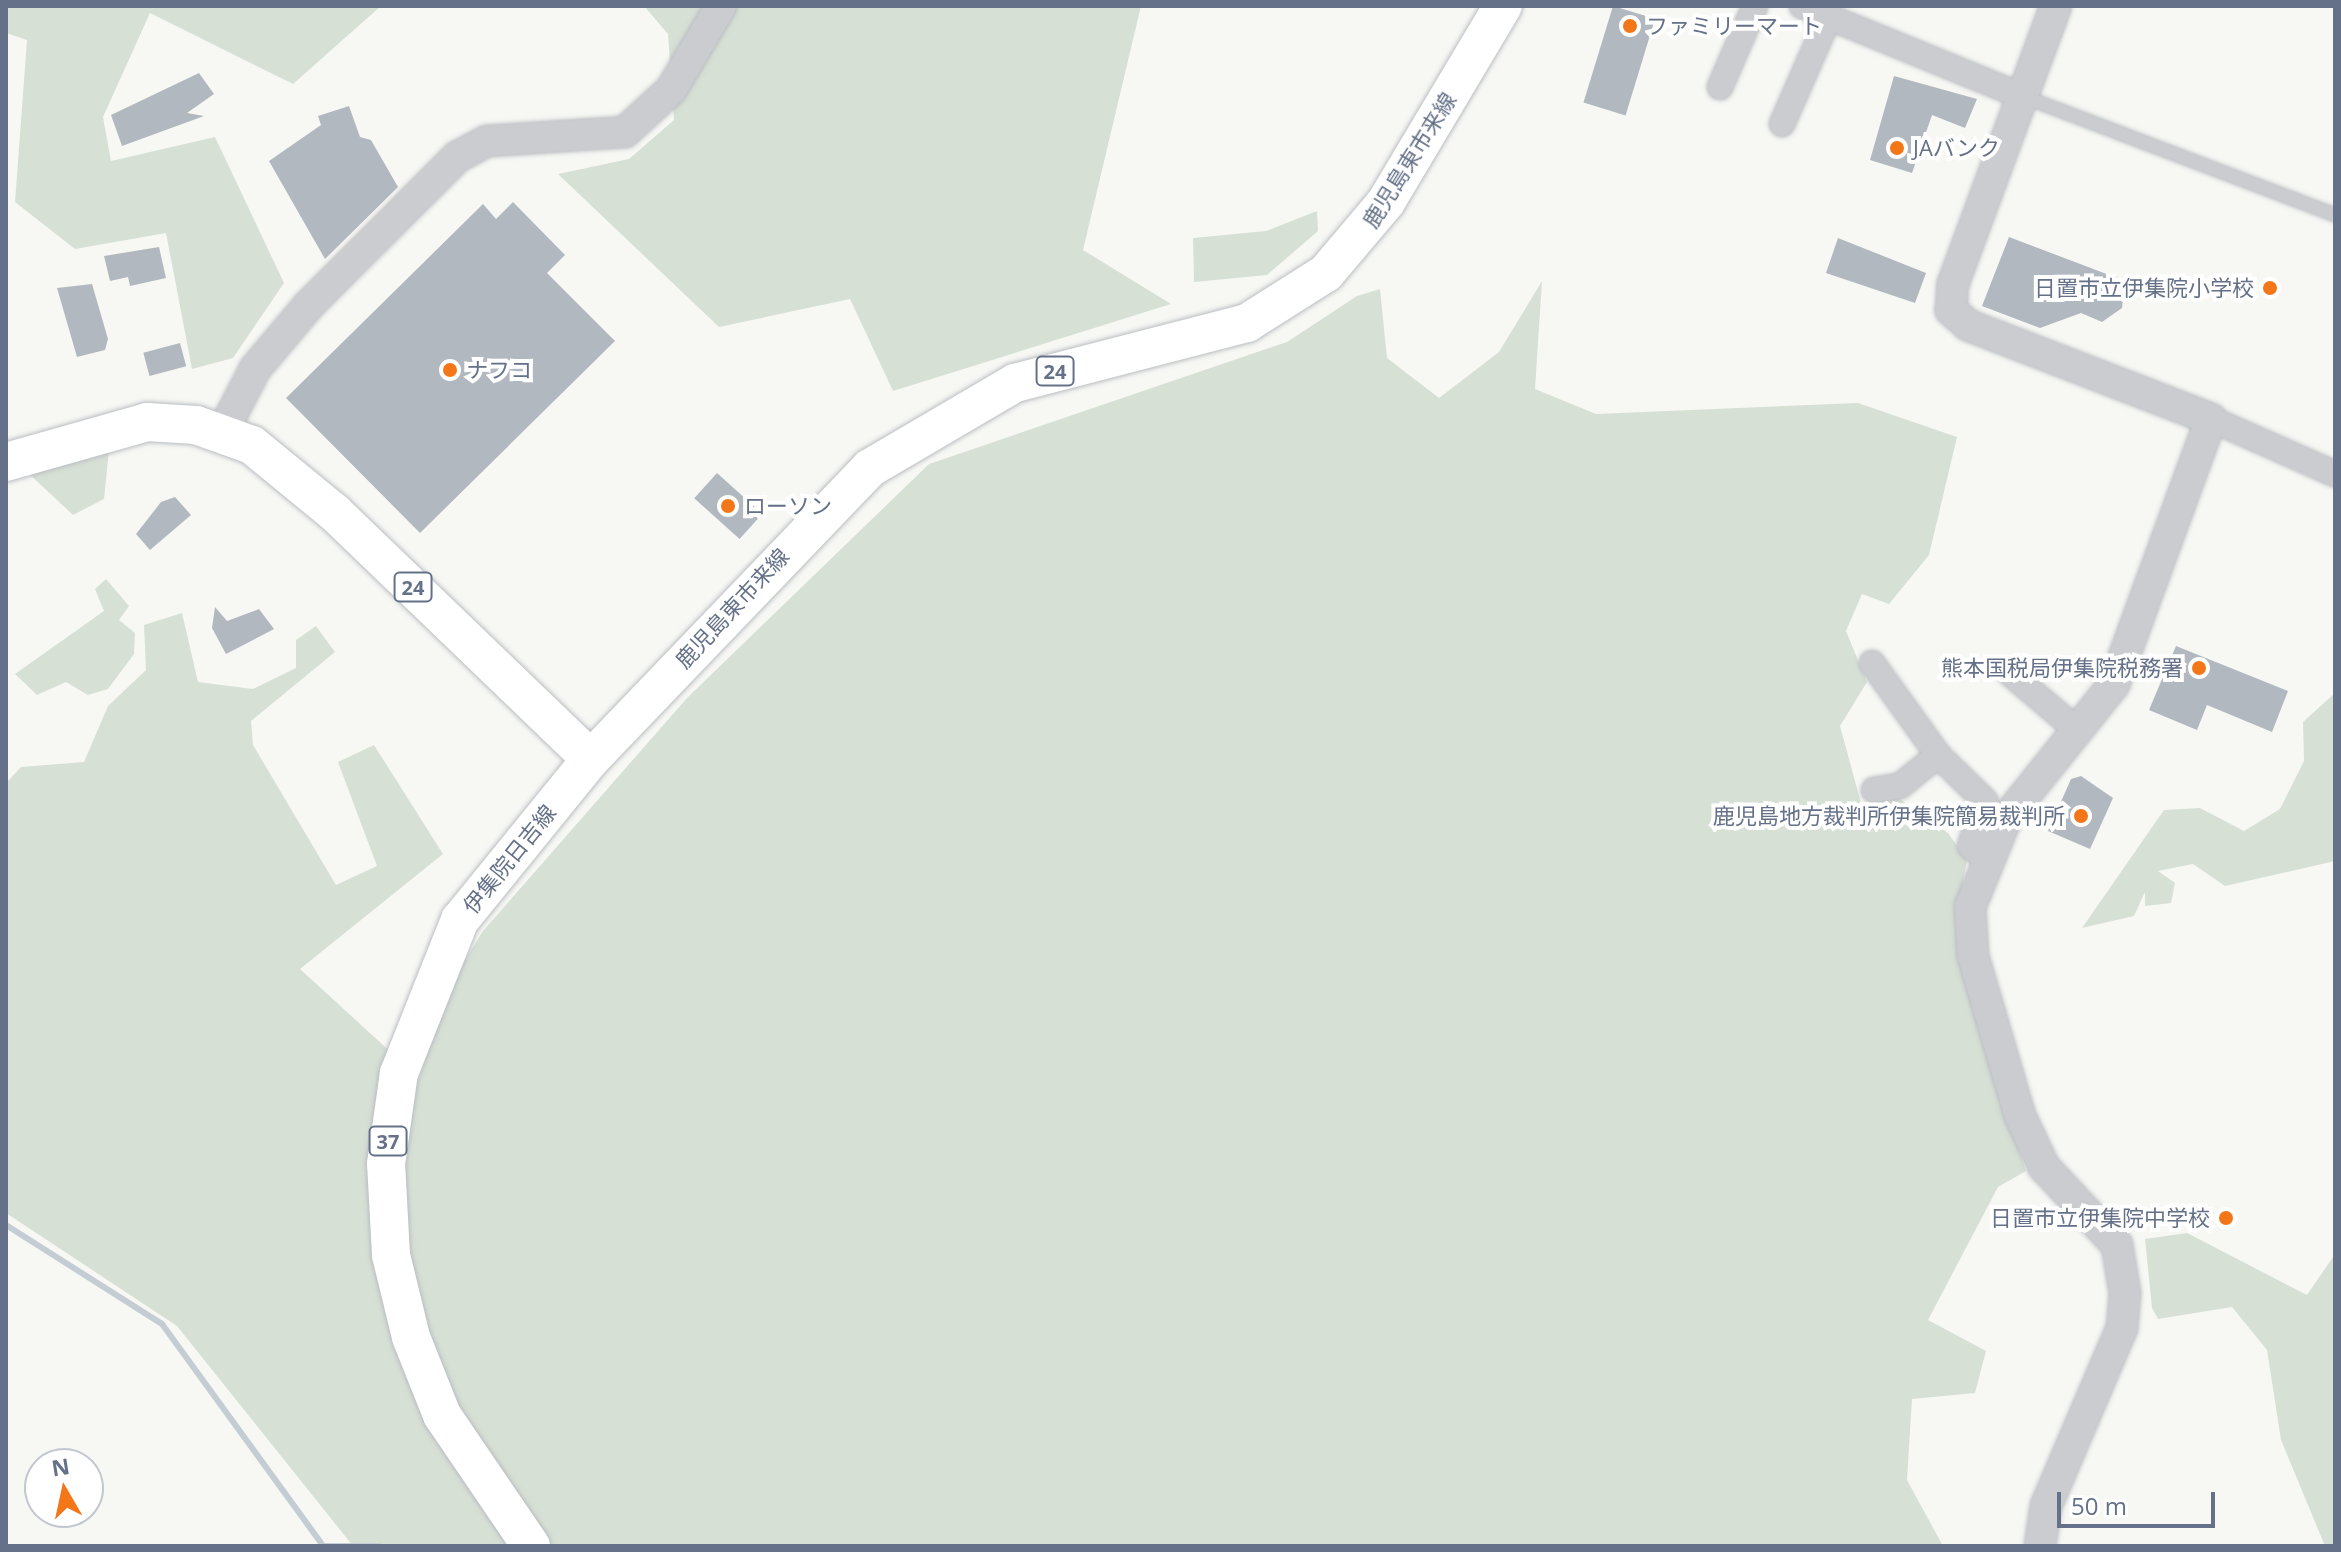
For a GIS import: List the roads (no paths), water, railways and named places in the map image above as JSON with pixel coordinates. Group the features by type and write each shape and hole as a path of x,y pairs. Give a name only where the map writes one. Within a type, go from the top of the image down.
{"main road":[{"name":"鹿児島東市来線","path":"591,759 826,508 917,434 1015,383 1247,323 1326,273 1386,202 1503,6"},
{"name":"24","path":"6,462 147,422 223,431 285,467 591,759"},
{"name":"伊集院日吉線","path":"531,1546 442,1415 411,1337 386,1214 389,1124 414,1020 460,920 591,759"}],"street":[{"path":"223,431 255,369 308,306 457,157 487,141 625,132 671,90 721,6"},
{"path":"1720,87 1755,6"},
{"path":"1802,6 2019,95"},
{"path":"2056,6 2019,95 1953,284 1951,310 1968,325 2211,419 2335,474"},
{"path":"1782,124 1829,17"},
{"path":"2040,1546 2046,1506 2122,1328 2125,1293 2117,1245 2044,1167 2020,1116 1973,956 1970,907 1984,858 2114,684 2211,419"},
{"path":"1872,663 1938,755 1985,801 1970,846 1984,858"},
{"path":"2011,674 2077,730"},
{"path":"1874,790 1900,786 1938,755"}],"lane":[{"path":"2019,95 2335,215"}],"waterway":[{"path":"6,1225 162,1324 323,1546"},
{"path":"325,1546 379,1546"}],"place":[{"name":"ファミリーマート","path":"1630,26"},
{"name":"JAバンク","path":"1897,148"},
{"name":"日置市立伊集院小学校","path":"2270,288"},
{"name":"ナフコ","path":"450,370"},
{"name":"ローソン","path":"728,506"},
{"name":"熊本国税局伊集院税務署","path":"2199,668"},
{"name":"鹿児島地方裁判所伊集院簡易裁判所","path":"2081,816"},
{"name":"日置市立伊集院中学校","path":"2226,1218"}]}
